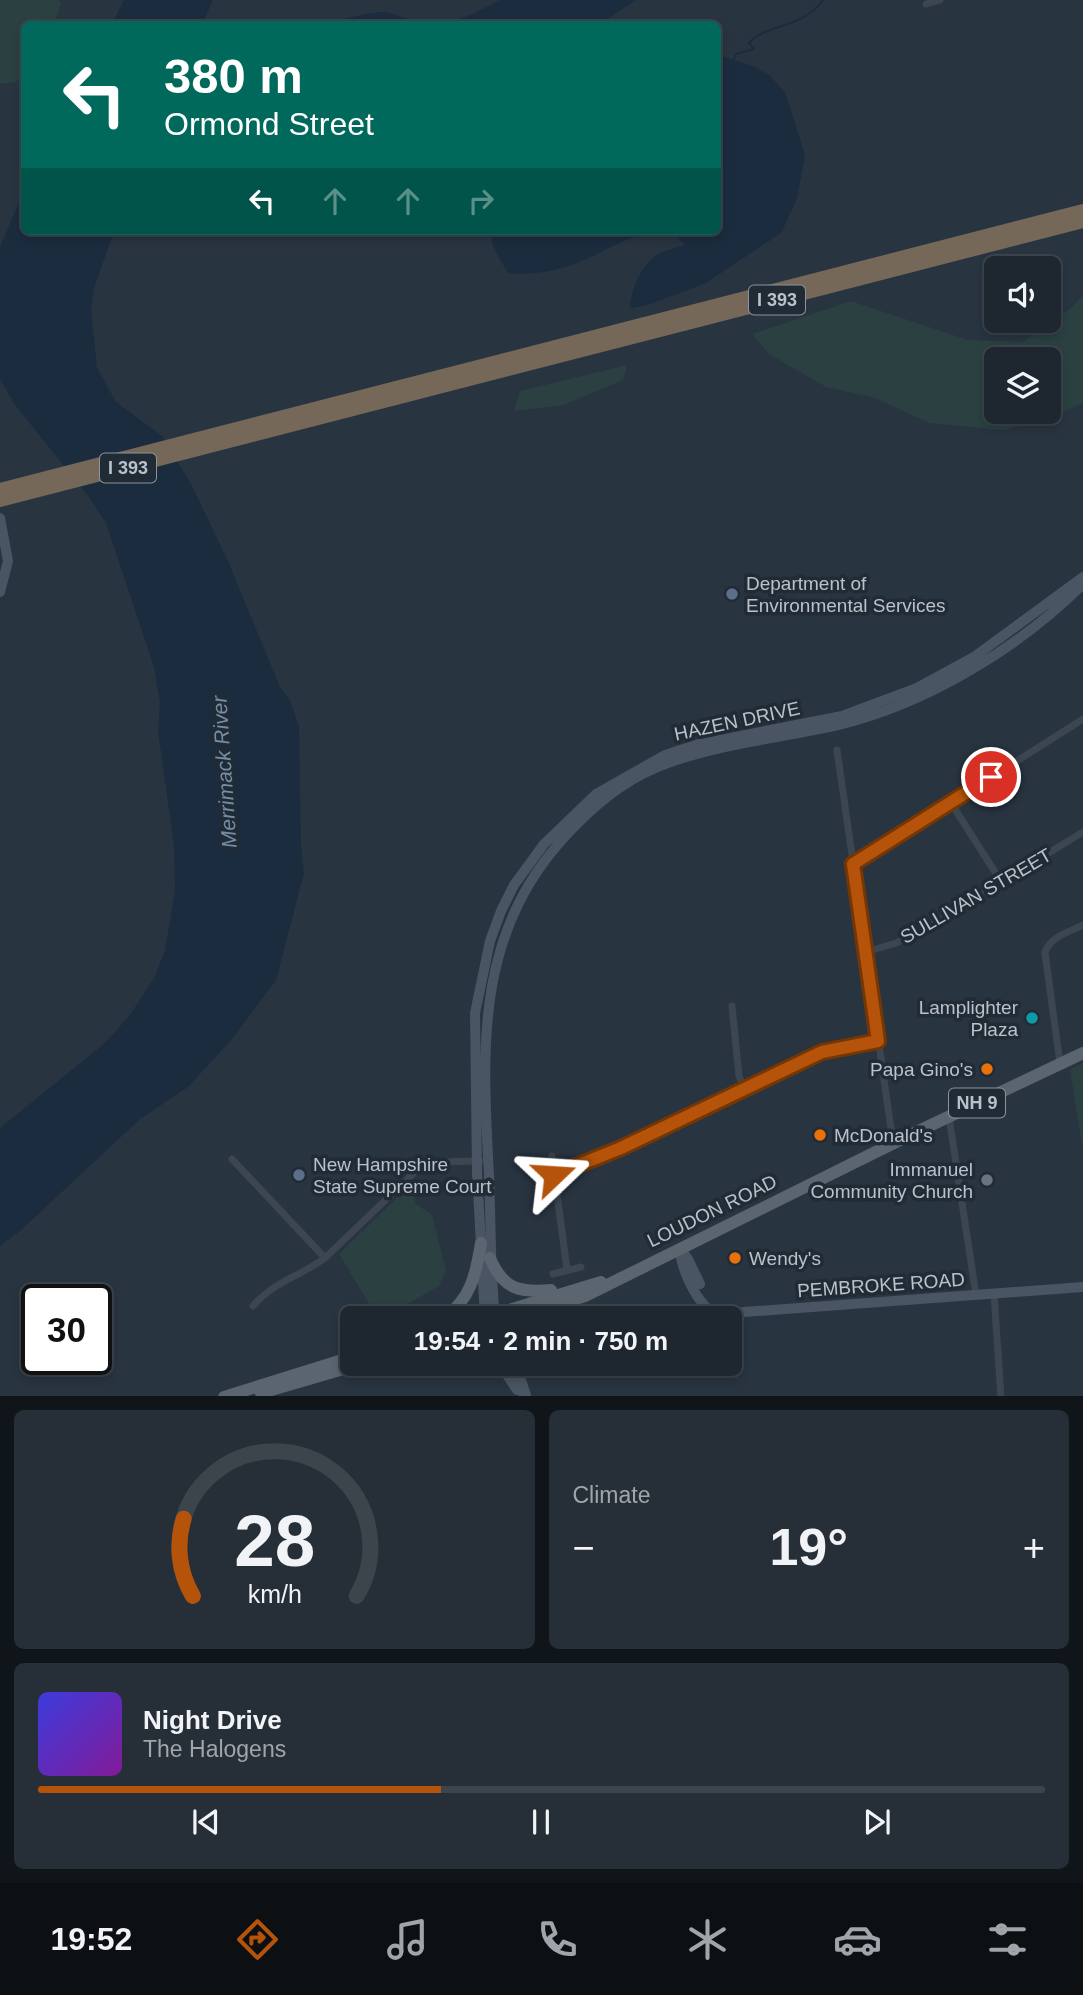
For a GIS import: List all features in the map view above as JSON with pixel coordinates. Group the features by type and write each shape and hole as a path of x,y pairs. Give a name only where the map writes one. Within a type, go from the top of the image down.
{"highway":[{"name":"I 393","path":"3,494 1083,211"},
{"name":"I 393","path":"196,444 1083,221"}],"main road":[{"name":"LOUDON ROAD","path":"556,1306 585,1296 1083,1053"},
{"path":"457,1306 464,1300 475,1276 481,1242"},
{"path":"490,1258 499,1276 515,1288 534,1292 576,1288"},
{"name":"LOUDON ROAD","path":"521,1306 622,1276"},
{"path":"224,1396 340,1360"},
{"path":"250,1396 340,1370"}],"street":[{"path":"926,4 940,0"},
{"path":"0,518 8,561 0,592"},
{"name":"HAZEN DRIVE","path":"488,1306 490,1258 475,1013 490,941 514,885 544,844 565,821 605,788 665,755 699,744 842,716 917,688 974,657 1083,576"},
{"name":"HAZEN DRIVE","path":"487,1306 481,1242 486,1014 495,965 516,907 529,881 553,849 580,820 611,794 668,763 840,725 901,707 972,669 1009,645 1083,584"},
{"path":"853,864 1083,719"},
{"path":"837,750 893,1144"},
{"path":"951,803 1002,883"},
{"name":"SULLIVAN STREET","path":"866,952 896,943 922,931 1083,832"},
{"path":"1060,1063 1045,953 1054,939 1083,925"},
{"path":"732,1006 739,1076 745,1088"},
{"path":"554,1175 621,1148 822,1052 878,1041"},
{"path":"949,1117 976,1295"},
{"path":"552,1156 567,1270"},
{"path":"232,1158 325,1258"},
{"path":"253,1306 270,1288 325,1258 420,1167 439,1162 482,1161"},
{"path":"680,1248 680,1260 705,1306"},
{"path":"553,1274 581,1267"},
{"name":"PEMBROKE ROAD","path":"742,1313 1083,1287"},
{"path":"994,1294 1001,1396"},
{"path":"518,1376 526,1394"}],"green space":[{"path":"0,0 61,2 56,21 21,21 21,78 16,82 0,84"},
{"path":"1083,295 1083,403 1061,413 1061,347 984,347 984,424 1027,424 1003,430 929,423 875,398 826,387 769,354 752,334 851,301 968,340 1023,342 1036,333 1061,333 1061,315"},
{"path":"627,365 623,380 564,405 514,411 520,391"},
{"path":"1083,1063 1083,1146 1082,1146 1070,1070"},
{"path":"408,1187 412,1189 416,1204 432,1215 446,1271 439,1286 404,1306 370,1305 339,1254"}],"water":[{"path":"124,0 213,0 203,21 114,21"},
{"path":"500,0 636,0 604,21 453,21"},
{"path":"385,12 414,21 334,21 365,14"},
{"path":"721,56 768,74 785,92 805,155 797,199 781,233 706,283 645,306 630,308 635,285 652,259 658,254 685,245 673,235 702,235 704,239 709,235 721,235"},
{"name":"Merrimack River","path":"21,197 21,235 113,235 94,288 91,309 97,368 116,402 162,436 191,484 227,559 280,687 290,700 299,727 304,873 276,980 232,1039 188,1087 139,1120 20,1231 0,1246 0,1128 105,1043 130,1015 154,978 165,951 175,890 174,845 158,731 160,702 154,667 106,523 89,497 15,405 0,379 0,247"},
{"path":"491,235 639,235 585,260 533,273 508,273 494,249"}],"waterway":[{"path":"733,61 736,54 754,49 749,43 756,37 805,17 823,0"}],"place":[{"name":"Department of Environmental Services","path":"732,594"},
{"name":"Lamplighter Plaza","path":"1032,1018"},
{"name":"Papa Gino's","path":"987,1069"},
{"name":"McDonald's","path":"820,1135"},
{"name":"New Hampshire State Supreme Court","path":"299,1175"},
{"name":"Immanuel Community Church","path":"987,1180"},
{"name":"Wendy's","path":"735,1258"}],"route":[{"path":"554,1175 621,1148 822,1052 878,1041 853,864 991,777"}]}
